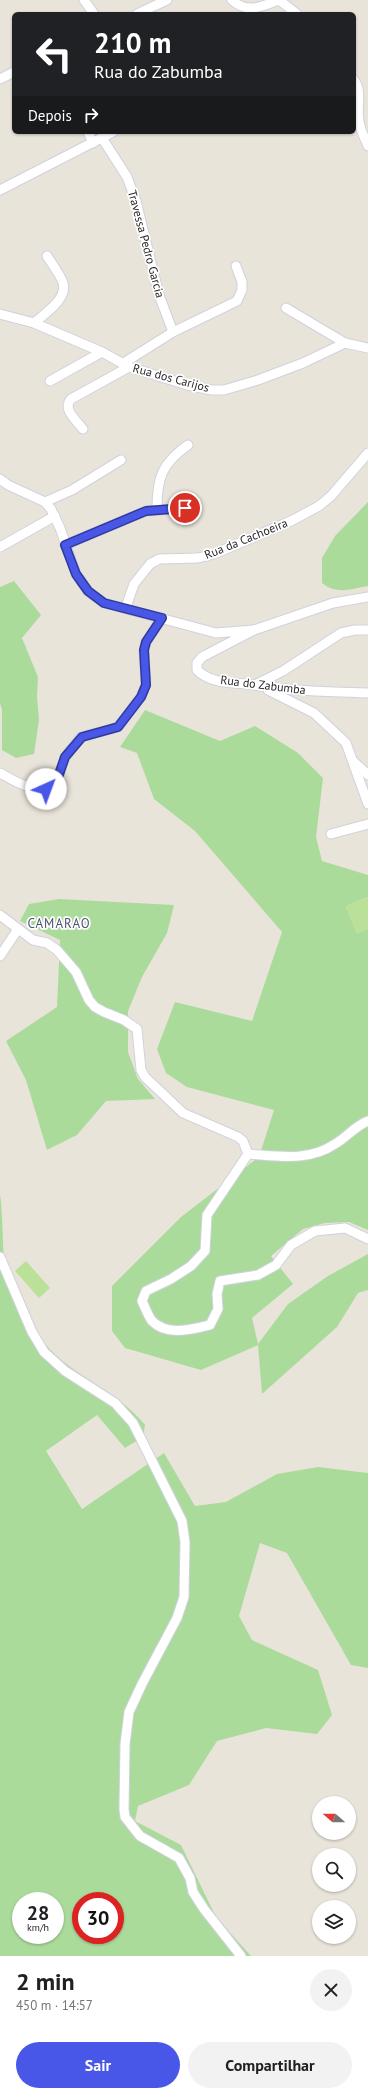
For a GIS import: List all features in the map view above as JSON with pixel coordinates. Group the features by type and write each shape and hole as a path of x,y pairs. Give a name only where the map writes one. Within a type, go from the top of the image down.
{"street":[{"path":"84,0 93,12"},
{"path":"142,12 167,0"},
{"path":"232,0 238,6 250,10 279,0 294,12"},
{"path":"0,79 12,73"},
{"path":"356,82 358,85 359,94 357,124 368,146"},
{"path":"89,134 93,143"},
{"path":"0,190 109,134"},
{"name":"Travessa Pedro Garcia","path":"102,138 127,177 136,201 159,295 173,332"},
{"path":"34,322 58,302 64,289 63,283 47,256"},
{"path":"83,429 70,412 67,406 68,402 126,366 173,332 237,301 242,290 242,282 236,266"},
{"path":"286,308 345,343 368,348"},
{"name":"Rua dos Carijos","path":"0,314 34,322 102,352 126,366 187,385 212,390 224,390 258,380 303,363 345,343"},
{"path":"50,381 102,352"},
{"path":"157,509 157,488 163,470 178,452 188,445"},
{"name":"Rua da Cachoeira","path":"126,607 134,584 150,564 159,559 198,558 214,554 292,521 319,506 331,496 368,453"},
{"path":"45,502 72,490 121,460"},
{"path":"0,479 8,485 45,502 55,516 76,574 88,591 104,603 126,607 216,633 254,630 333,603 368,597"},
{"path":"0,490 8,485"},
{"path":"65,545 134,515 157,509 185,508"},
{"path":"0,547 55,516"},
{"path":"0,773 32,789 46,789 55,786 65,757 82,737 118,727 141,697 146,685 144,650 146,642 162,618"},
{"name":"Rua do Zabumba","path":"254,630 202,657 197,663 197,670 203,675 215,680 258,686 293,690 368,693"},
{"path":"258,686 341,633 355,630 368,630"},
{"path":"258,686 314,713 346,743 368,804"},
{"path":"354,762 368,775"},
{"path":"331,834 368,824"},
{"path":"0,915 33,940 47,943 57,950 76,972 89,1000 95,1007 124,1020 137,1029 141,1070 145,1077 154,1086 183,1113 238,1137 243,1141 248,1154"},
{"path":"0,956 18,929"},
{"path":"248,1154 297,1158 318,1154 335,1144 358,1126 368,1121"},
{"path":"248,1154 206,1215 205,1251 191,1266 171,1279 146,1291 142,1301 152,1321 171,1330 187,1330 210,1325 218,1310 217,1294 220,1281 258,1275 276,1265 291,1245 315,1231 344,1228 368,1239"},
{"path":"0,1257 32,1332 44,1352 65,1371 114,1403 133,1423 182,1521 185,1542 184,1597 177,1618 129,1712 125,1744 125,1817 140,1836 179,1858 190,1878 193,1892 204,1909 241,1956"}],"green space":[{"path":"368,502 368,586 350,590 339,590 328,587 322,583 322,558 335,536"},
{"path":"14,581 41,615 22,638 38,677 37,697 39,720 34,754 16,758 2,750 2,710 0,703 0,587"},
{"path":"145,710 220,741 255,726 298,753 323,778 316,837 322,861 368,875 368,897 346,906 357,933 368,929 368,1230 349,1222 325,1223 303,1229 271,1256 293,1284 252,1318 258,1344 288,1304 328,1276 368,1254 368,1290 358,1293 337,1327 262,1394 258,1345 201,1370 125,1348 112,1331 112,1286 181,1217 259,1157 274,1110 187,1087 166,1073 157,1049 175,1002 252,1021 282,932 195,831 154,799 137,753 120,747"},
{"path":"368,897 368,929 357,934 346,906"},
{"path":"59,899 174,905 167,933 142,977 128,1011 128,1052 138,1079 155,1099 106,1101 77,1135 47,1150 26,1080 6,1041 57,1007 60,940 20,921 29,904"},
{"path":"0,1196 4,1259 9,1274 39,1336 50,1350 63,1361 120,1401 145,1425 143,1437 125,1448 97,1415 46,1451 82,1509 164,1453 195,1506 226,1502 277,1474 318,1467 368,1473 368,1668 351,1665 287,1553 260,1543 239,1616 252,1640 318,1670 332,1715 317,1734 266,1728 217,1741 189,1785 138,1806 135,1821 181,1845 216,1917 251,1956 0,1956"},
{"path":"26,1261 50,1288 39,1298 15,1271"}],"district":[{"name":"CAMARAO","path":"59,923"}],"route":[{"path":"46,789 55,786 65,757 82,737 118,727 141,697 146,685 144,650 146,642 162,618 126,607 104,603 88,591 76,574 65,545 146,511 185,508"}]}
